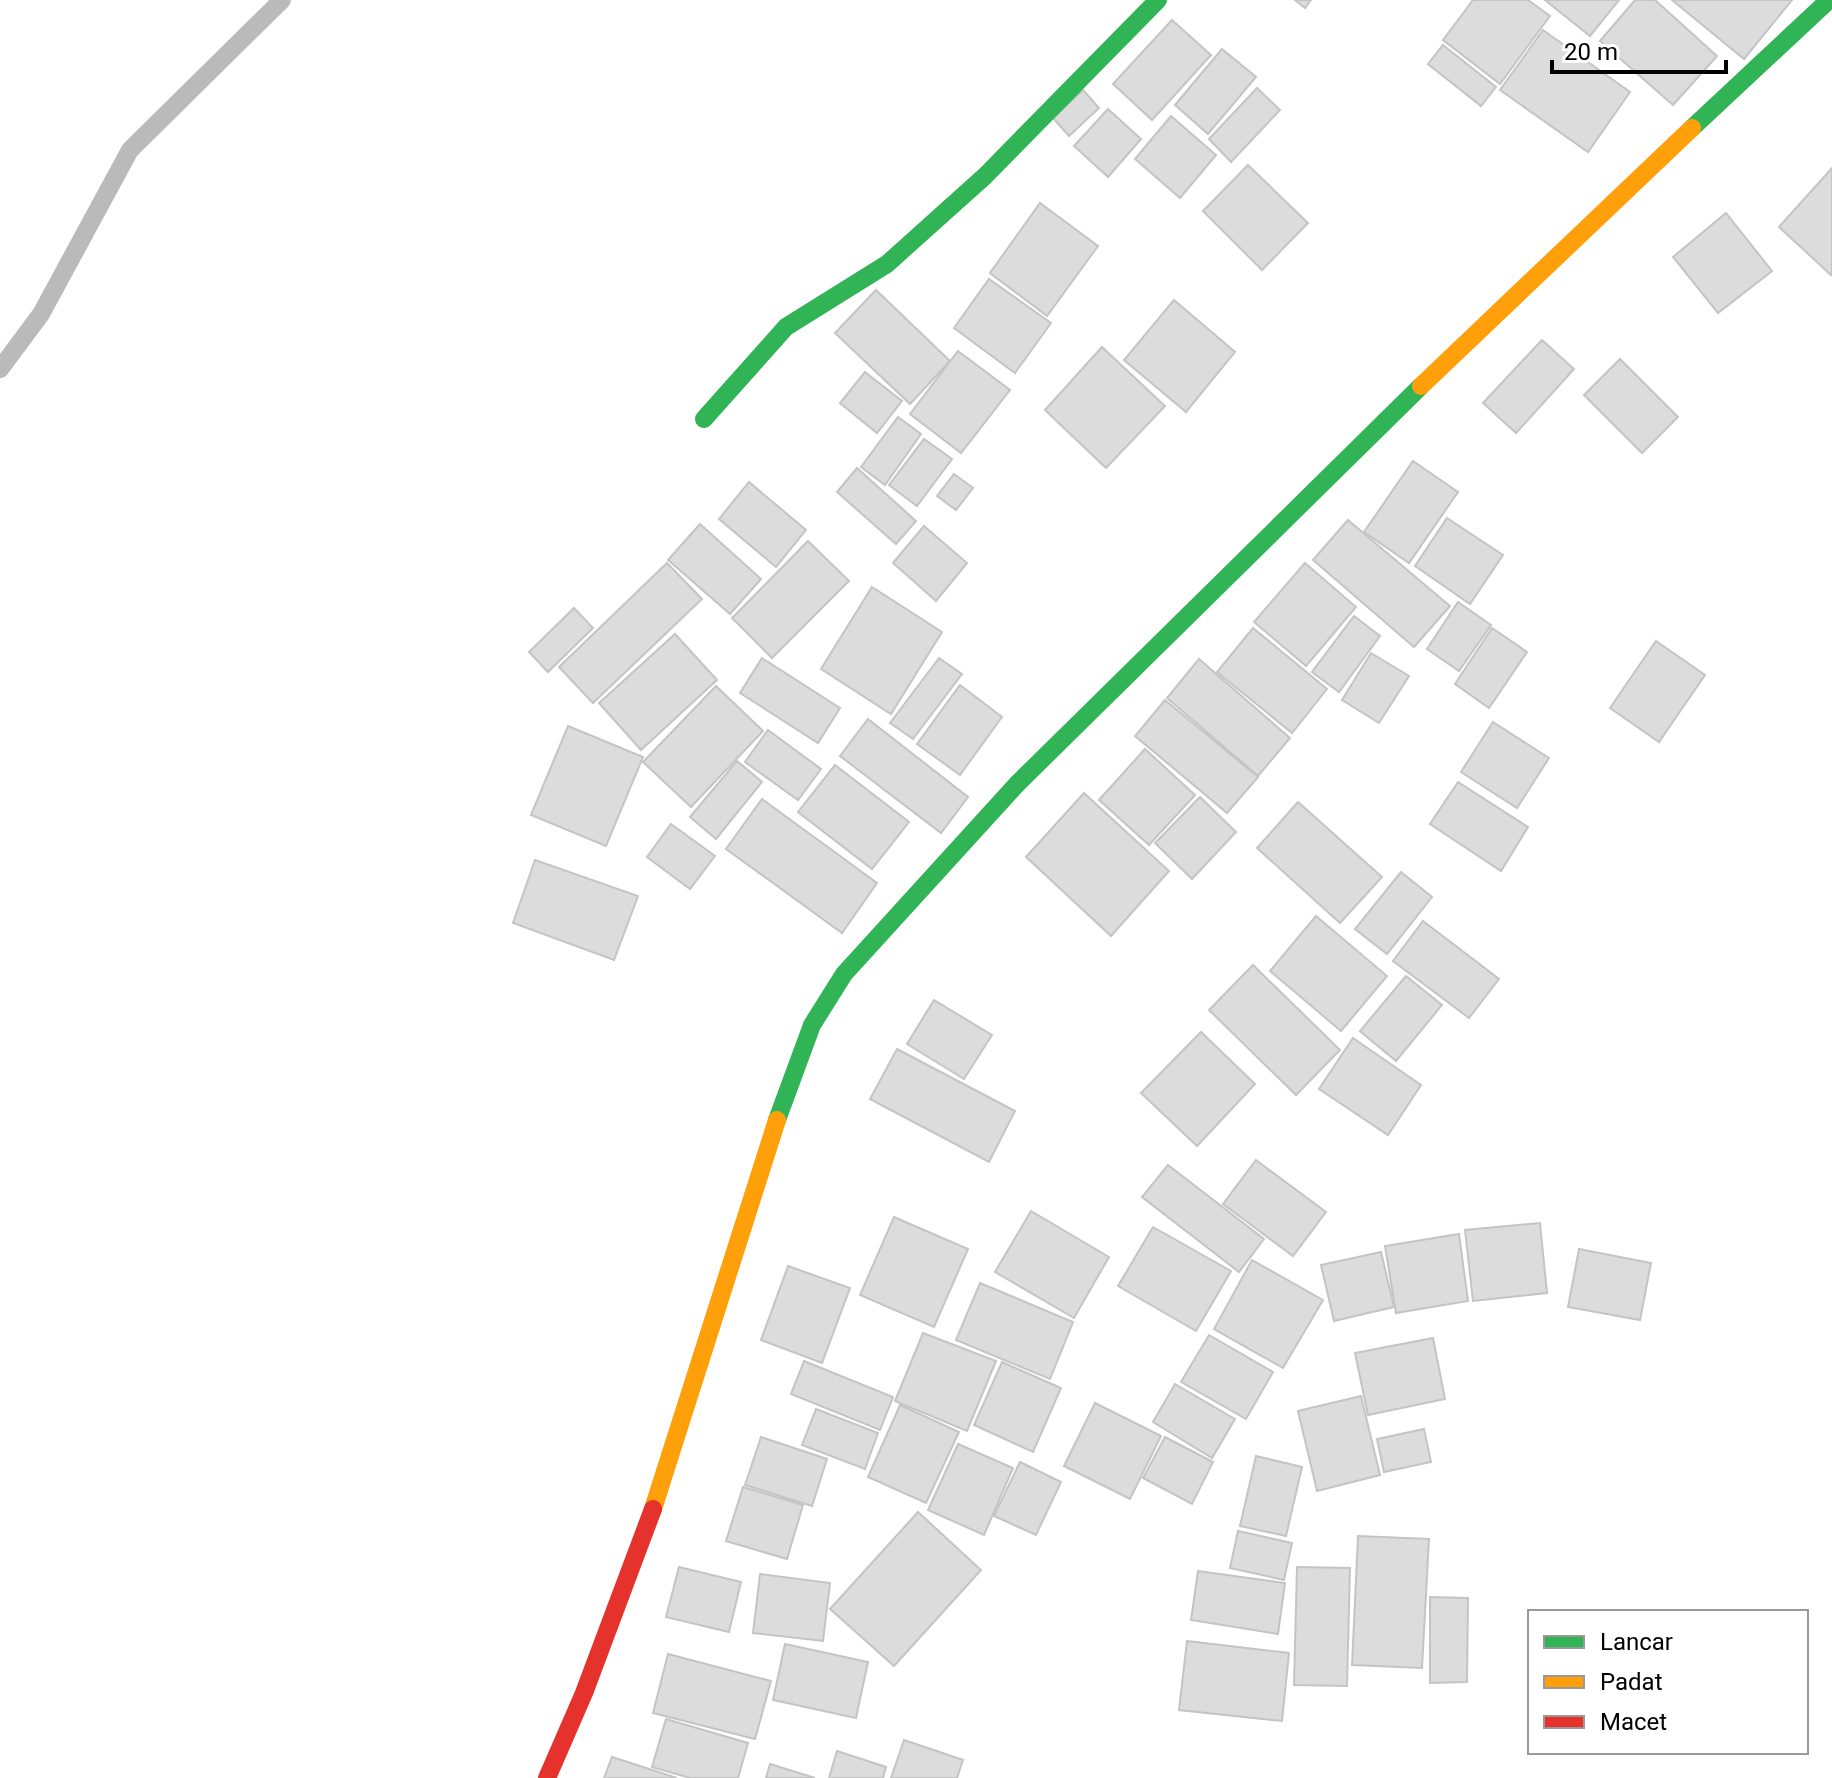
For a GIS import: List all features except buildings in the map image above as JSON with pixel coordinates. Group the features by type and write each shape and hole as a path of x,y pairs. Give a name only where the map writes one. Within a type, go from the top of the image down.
{"street":[{"path":"704,419 786,327 887,264 985,176 1158,0"},
{"path":"547,1778 607,1631 644,1527 791,1076 812,1025 844,974 949,856 1039,762 1535,274 1829,0"}],"waterway":[{"path":"0,369 41,314 130,150 282,0"}],"traffic: fast":[{"path":"704,419 786,327 887,264 985,176 1158,0"},
{"path":"1692,128 1829,0"},
{"path":"777,1120 812,1025 844,974 1017,784 1421,386"}],"traffic: slow":[{"path":"1421,386 1692,128"},
{"path":"653,1509 777,1120"}],"traffic: jam":[{"path":"547,1778 584,1693 653,1509"}]}
